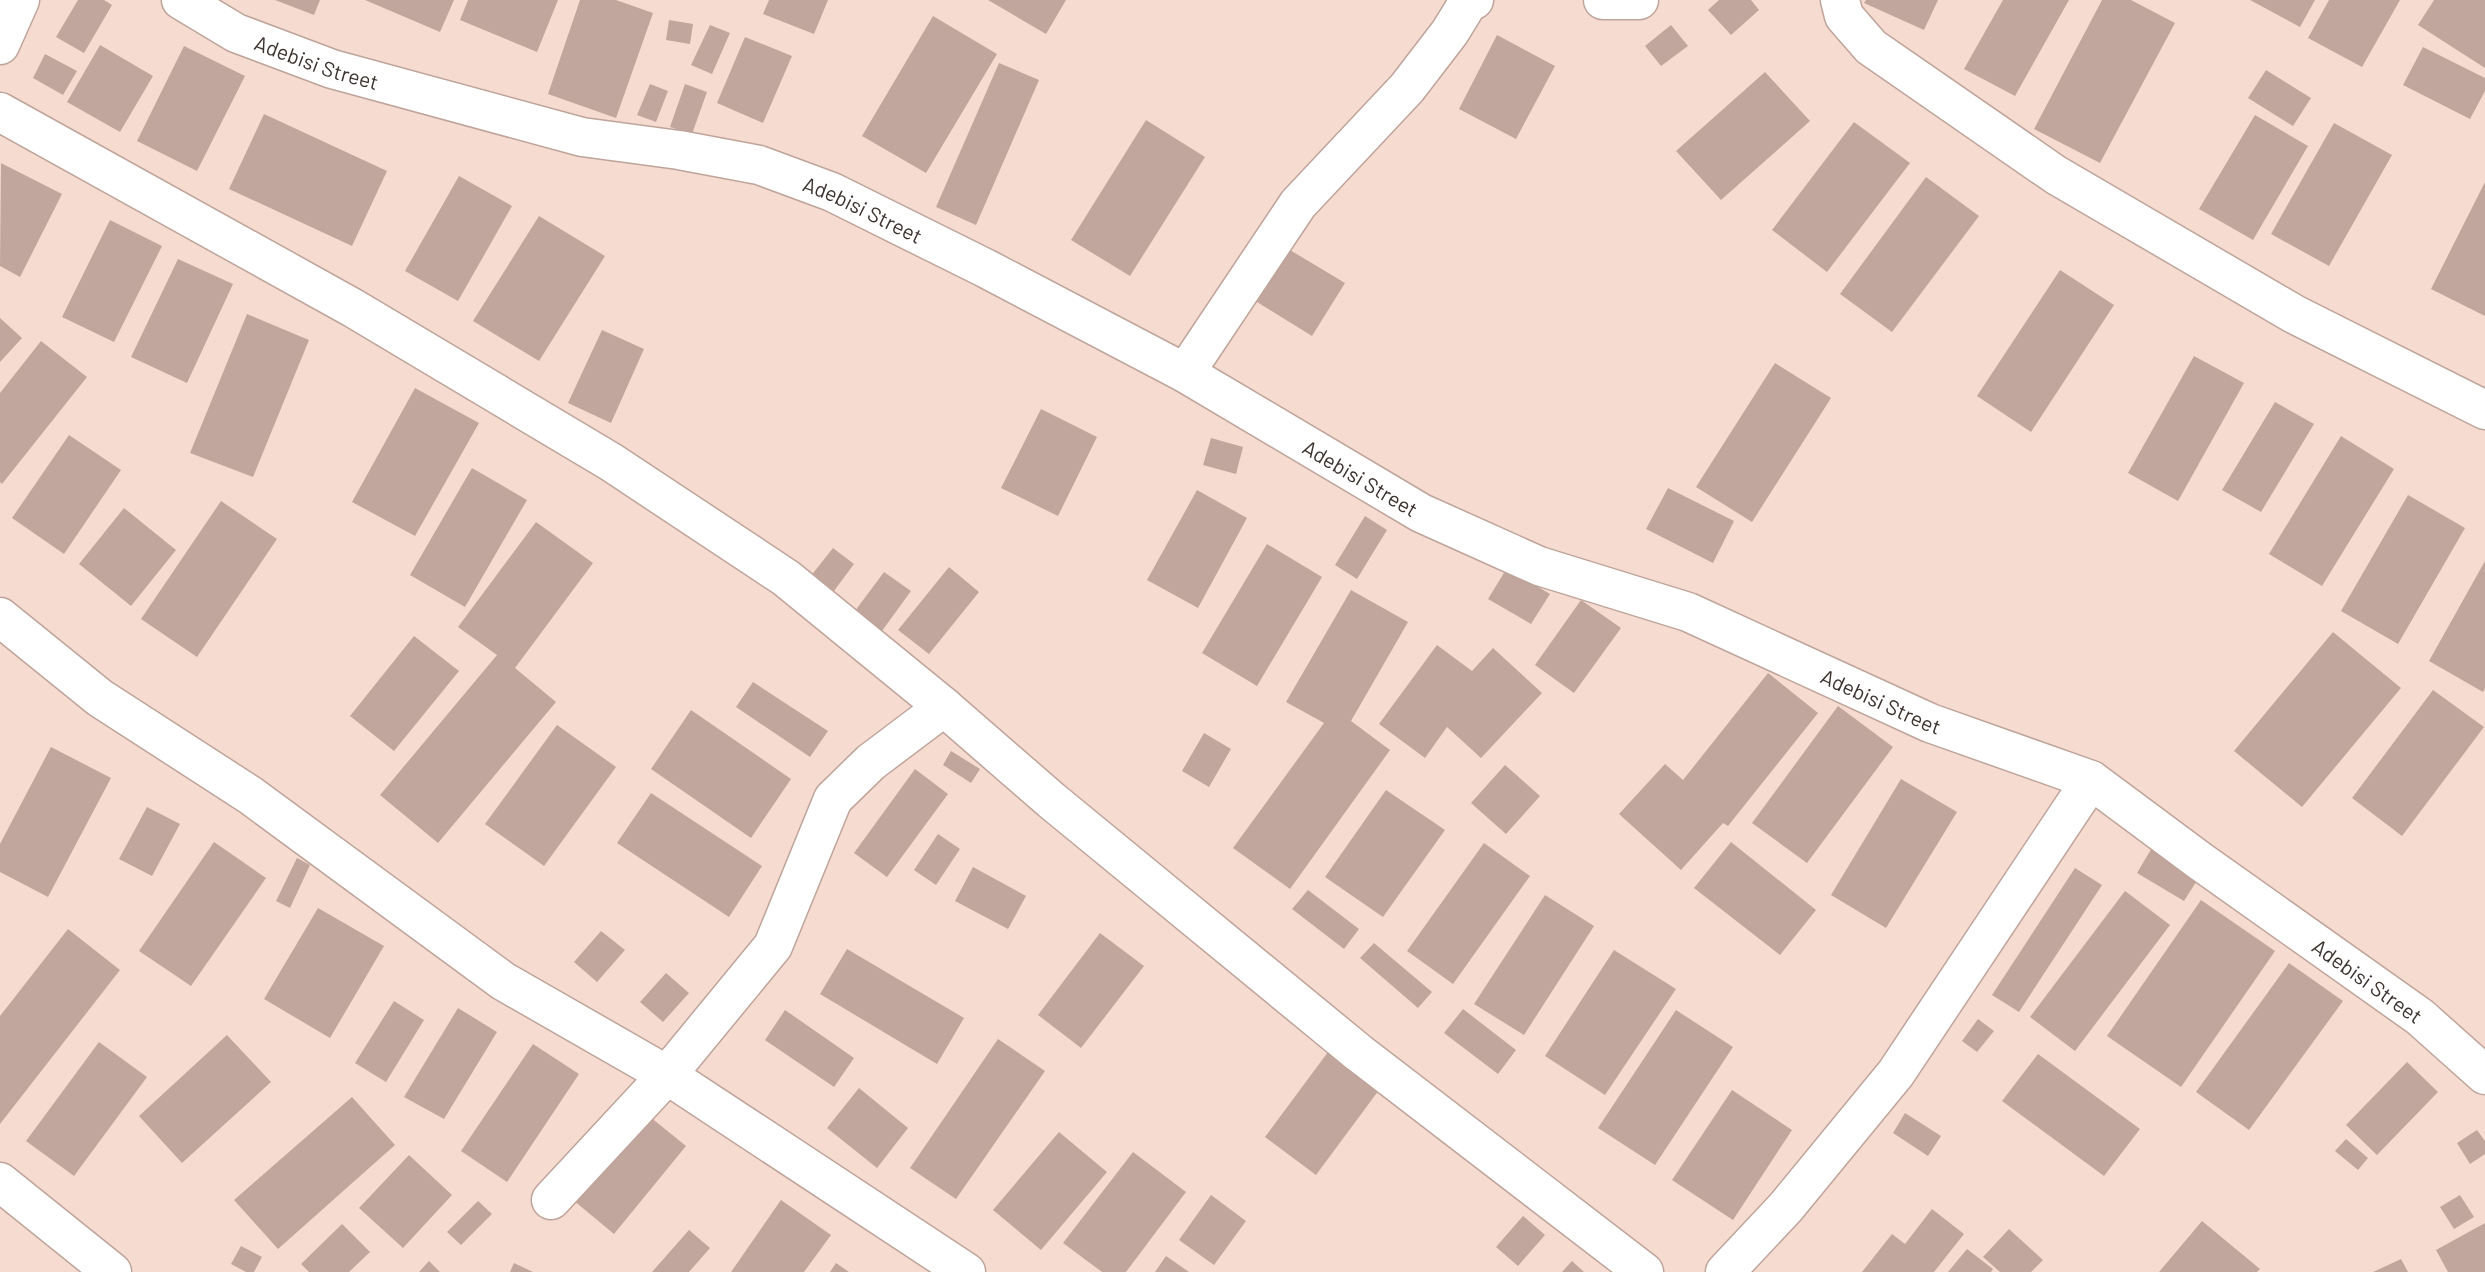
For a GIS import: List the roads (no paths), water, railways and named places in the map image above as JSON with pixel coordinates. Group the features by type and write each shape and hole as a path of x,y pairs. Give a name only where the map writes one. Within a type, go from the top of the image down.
{"street":[{"path":"0,45 20,0"},
{"name":"Adebisi Street","path":"181,0 236,33 332,69 582,137 679,150 759,165 832,192 985,268 1185,373 1421,513 1539,566 1688,612 1930,723 2091,780 2420,1017 2485,1076"},
{"path":"1185,373 1298,204 1407,88 1450,32 1469,1 1474,0"},
{"path":"1603,0 1639,0"},
{"path":"1840,0 1844,16 1871,47 2056,175 2294,314 2485,410"},
{"path":"0,112 354,308 611,462 786,579 1359,1053 1644,1272"},
{"path":"0,617 100,698 250,795 503,981 667,1075 966,1272"},
{"path":"551,1200 667,1075 773,946 833,799 871,762 944,707"},
{"path":"1726,1272 1786,1207 1896,1073 2091,780"},
{"path":"0,1182 112,1272"}]}
